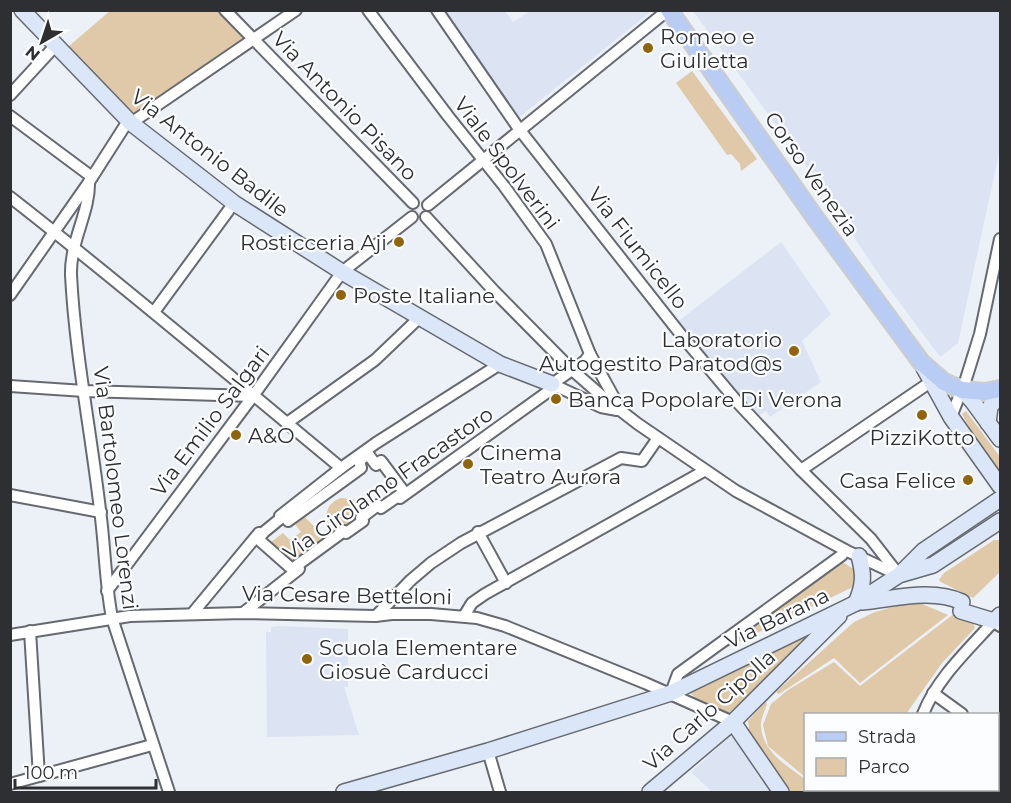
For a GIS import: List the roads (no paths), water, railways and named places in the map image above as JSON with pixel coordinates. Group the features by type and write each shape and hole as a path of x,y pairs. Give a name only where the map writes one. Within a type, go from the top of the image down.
{"main road":[{"name":"Via Antonio Badile","path":"22,10 130,122 234,204 342,272 500,364 554,385"},
{"name":"Corso Venezia","path":"668,10 816,219 921,362 951,417 1000,486"},
{"name":"Corso Venezia","path":"921,362 944,382 962,390 1000,440"},
{"path":"962,390 985,392 1000,389"},
{"path":"988,423 990,407 1000,394"},
{"name":"Via Barana","path":"671,693 852,605 899,575 923,551 1000,499"},
{"name":"Via Barana","path":"899,575 933,565 1000,521"},
{"path":"852,553 865,574 852,605 937,595"},
{"path":"899,575 937,595 995,619"},
{"name":"Via Carlo Cipolla","path":"650,792 733,722 852,605"},
{"path":"344,792 488,752 671,693"},
{"path":"733,722 781,792"}],"street":[{"name":"Via Antonio Pisano","path":"225,10 412,203"},
{"path":"10,296 130,122 254,41 296,10"},
{"name":"Viale Spolverini","path":"368,10 546,244 590,354 621,411"},
{"name":"Via Fiumicello","path":"437,10 519,129 682,336 739,404 801,470 871,539 899,575"},
{"path":"428,205 668,10"},
{"path":"10,95 56,45"},
{"path":"10,116 91,179"},
{"name":"Via Bartolomeo Lorenzi","path":"91,179 74,247 71,273 100,512 107,591 112,618 169,792"},
{"path":"10,197 154,312 341,468"},
{"path":"421,201 428,205 429,212 426,217 419,220 412,217 410,210 412,203 421,201"},
{"path":"154,312 234,204"},
{"name":"Via Emilio Salgari","path":"107,591 253,396 342,272 412,217"},
{"path":"426,217 494,291 571,369 621,411 704,471 736,491 852,553 899,575"},
{"path":"951,417 980,334 1000,239"},
{"path":"287,423 375,360 419,318"},
{"name":"Via Girolamo Fracastoro","path":"243,613 554,385 571,369 585,361 590,354"},
{"path":"192,614 262,530 376,443 500,364"},
{"path":"801,470 932,381 962,390"},
{"path":"554,385 601,406 621,411"},
{"path":"10,386 84,391 253,396"},
{"path":"375,616 431,563 478,532 621,459 642,461 658,438"},
{"path":"368,454 376,465 381,461 404,492 381,508 378,506 361,518 363,521 346,533 344,531 292,569 258,539 286,514 288,521 361,468 359,461 368,454"},
{"path":"464,616 472,603 704,471"},
{"path":"10,495 100,512"},
{"path":"478,532 506,583"},
{"name":"Via Barana","path":"671,693 678,674 842,555 852,553"},
{"name":"Via Cesare Betteloni","path":"10,635 130,615 243,613 464,616 505,626 671,693"},
{"path":"921,713 933,693 995,619"},
{"path":"30,631 39,776"},
{"path":"671,693 717,717 733,722"},
{"path":"933,693 961,713"},
{"path":"10,784 152,745"},
{"path":"488,752 500,792"}],"place":[{"name":"Romeo e Giulietta","path":"648,48"},
{"name":"Rosticceria Aji","path":"399,242"},
{"name":"Poste Italiane","path":"341,295"},
{"name":"Laboratorio Autogestito Paratod@s","path":"794,351"},
{"name":"Banca Popolare Di Verona","path":"556,399"},
{"name":"PizziKotto","path":"922,415"},
{"name":"A&O","path":"236,435"},
{"name":"Cinema Teatro Aurora","path":"468,464"},
{"name":"Casa Felice","path":"968,480"},
{"name":"Scuola Elementare Giosuè Carducci","path":"307,659"}]}
